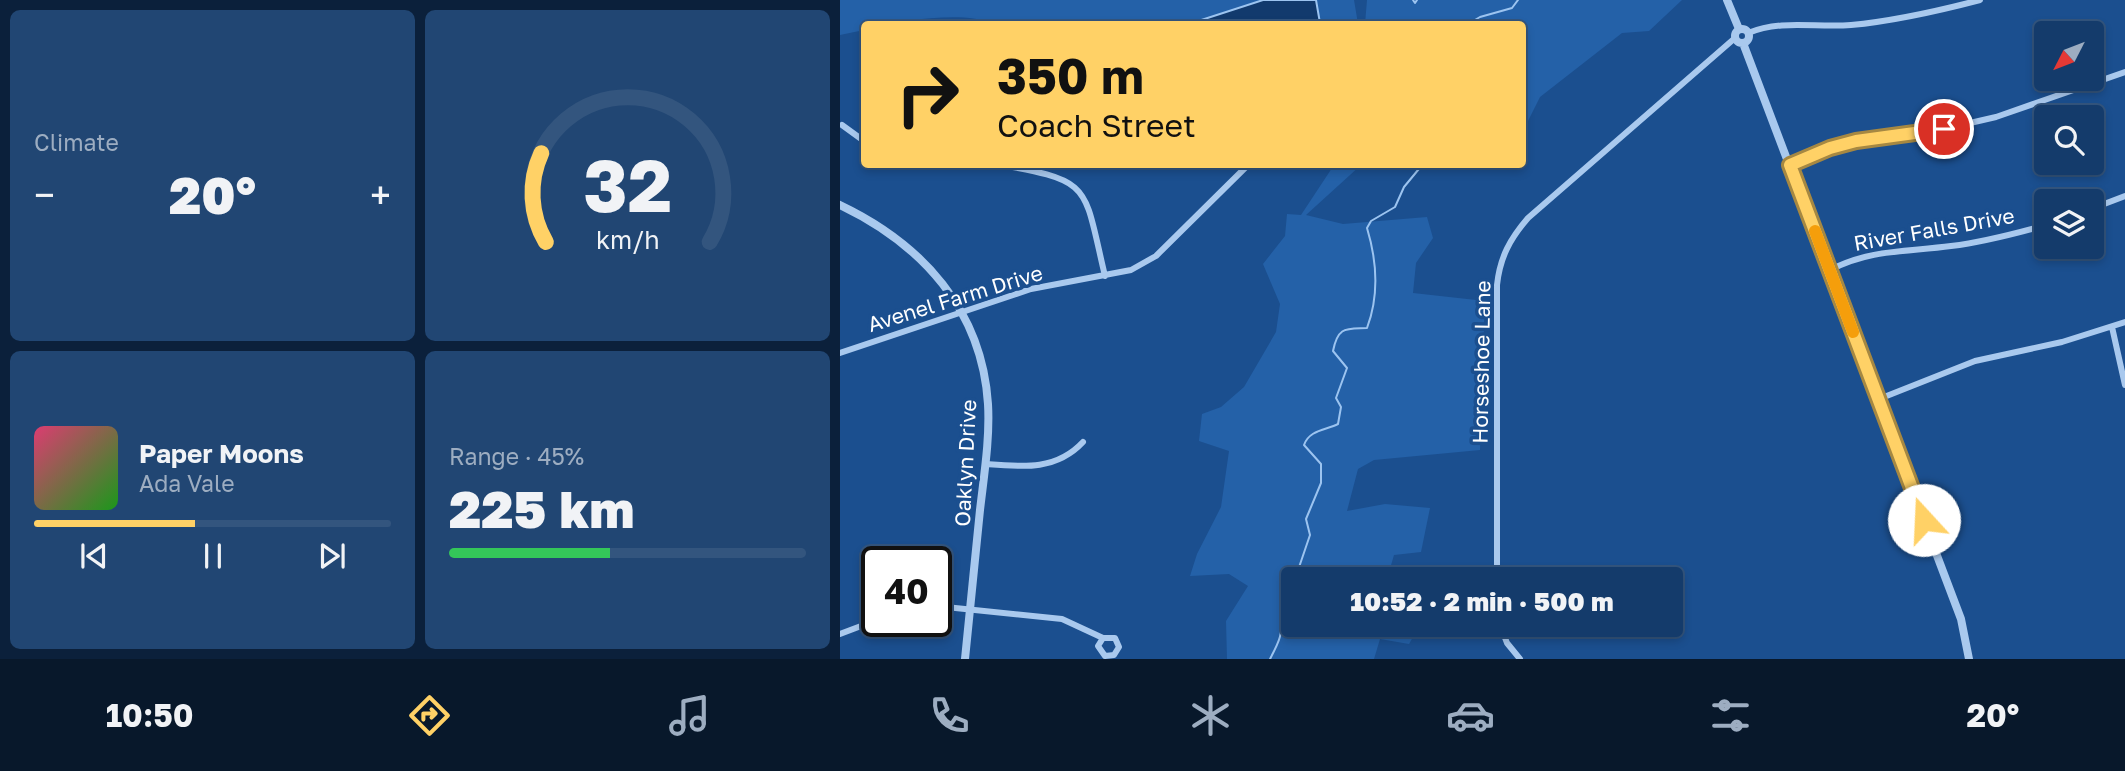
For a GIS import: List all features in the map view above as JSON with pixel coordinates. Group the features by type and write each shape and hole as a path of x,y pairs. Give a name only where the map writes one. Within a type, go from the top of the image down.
{"street":[{"path":"1727,0 1739,29 1739,41 1790,165 1961,619 1969,659"},
{"path":"1739,29 1748,33 1779,24 1852,24 1941,10 1980,0"},
{"path":"1739,41 1748,38 1748,33"},
{"name":"Horseshoe Lane","path":"1497,567 1497,285 1503,256 1513,235 1528,218 1739,41"},
{"path":"1790,165 1830,148 1856,141 1944,129 1996,117 2125,72"},
{"path":"842,125 861,139"},
{"path":"1017,168 1049,174 1076,186 1088,208 1105,276"},
{"name":"Avenel Farm Drive","path":"840,353 1031,289 1131,270 1156,256 1245,168"},
{"path":"2104,204 2125,196"},
{"name":"Oaklyn Drive","path":"840,205 885,228 910,247 962,312 977,343 988,404 985,464 965,659"},
{"name":"River Falls Drive","path":"1830,270 1853,258 1874,253 1950,246 2034,228"},
{"path":"1879,399 1975,361 2125,323"},
{"path":"2112,327 2125,385"},
{"path":"985,464 1020,467 1050,465 1071,456 1083,442"},
{"path":"952,607 1062,619 1102,638"},
{"path":"840,635 861,626"},
{"path":"1505,637 1520,659"}],"shaded area":[{"path":"840,0 1354,0 1358,21 984,21 948,17 861,21 861,31 840,35"},
{"path":"1263,0 1316,0 1320,21 1198,21"},
{"path":"1367,0 1682,0 1649,31 1622,33 1540,97 1526,125 1526,21 1365,21"},
{"path":"1332,168 1358,168 1306,215 1343,224 1427,217 1433,238 1416,263 1413,293 1485,301 1480,450 1374,460 1358,469 1347,511 1385,504 1430,508 1421,552 1394,555 1390,567 1281,567 1281,637 1413,637 1409,644 1380,639 1374,659 1227,659 1226,621 1248,586 1229,574 1190,576 1197,554 1221,507 1229,451 1199,441 1202,414 1221,407 1244,387 1276,332 1280,304 1263,264 1285,236 1287,214 1301,215"}],"waterway":[{"path":"1413,0 1415,3 1417,0"},
{"path":"1473,21 1512,8 1518,0"},
{"path":"1299,567 1310,535 1306,519 1321,483 1321,464 1304,445 1314,433 1338,424 1341,407 1336,398 1347,368 1333,351 1335,343 1344,330 1367,328 1371,316 1375,266 1367,228 1371,221 1395,207 1404,187 1420,168"},
{"path":"1281,612 1281,626"},
{"path":"1270,659 1280,637 1281,626"}],"slow traffic":[{"path":"1815,231 1853,332"}],"route":[{"path":"1924,520 1790,165 1830,148 1856,141 1944,129"}]}
